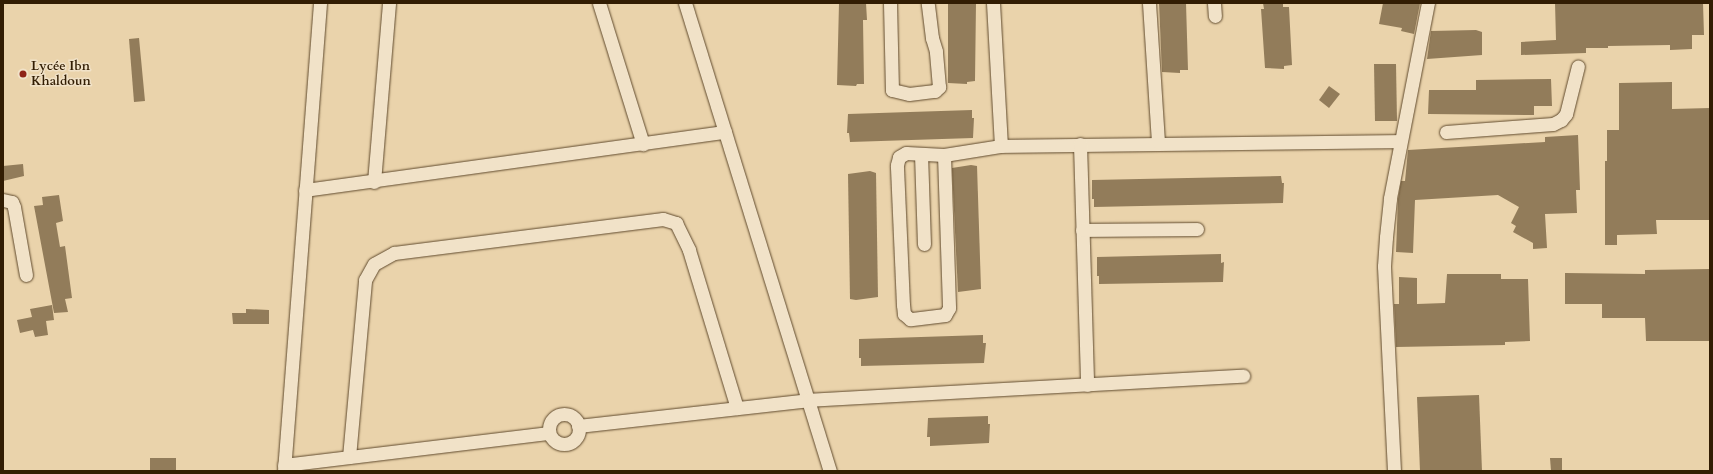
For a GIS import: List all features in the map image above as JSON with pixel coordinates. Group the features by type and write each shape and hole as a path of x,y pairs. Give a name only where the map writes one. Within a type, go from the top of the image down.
{"street":[{"path":"320,3 284,468 349,457 549,433"},
{"path":"374,182 389,3"},
{"path":"599,3 643,144"},
{"path":"684,3 830,471"},
{"path":"890,3 892,90 909,94 934,91 939,87 936,51 932,38 928,3"},
{"path":"993,3 1001,146"},
{"path":"1149,3 1158,142"},
{"path":"1214,3 1215,16"},
{"path":"1394,471 1384,266 1390,198 1428,3"},
{"path":"1446,132 1553,124 1561,120 1566,114 1578,66"},
{"path":"305,190 374,182 725,132"},
{"path":"944,155 949,308 946,315 910,318 904,314 903,305 897,165 899,157 906,153 944,155 1001,146 1158,142 1400,141"},
{"path":"1080,144 1087,384"},
{"path":"921,154 924,244"},
{"path":"3,200 12,202 14,207 26,275"},
{"path":"349,457 364,280 374,264 394,253 663,219 676,223 689,250 737,408"},
{"path":"1082,230 1198,229"},
{"path":"578,426 808,400 1243,376"},
{"path":"560,415 568,415 575,419 578,426 578,434 567,444 553,440 549,433 554,418 560,415"}],"building":[{"path":"839,3 866,3 867,20 863,20 864,84 857,84 856,86 837,85"},
{"path":"948,3 976,3 975,81 967,82 967,84 948,83"},
{"path":"1159,3 1186,3 1188,70 1180,70 1180,73 1162,72"},
{"path":"1263,3 1283,3 1283,7 1289,7 1292,65 1284,66 1284,69 1265,68 1261,9 1264,9"},
{"path":"1383,3 1420,3 1414,34 1401,31 1402,28 1379,24"},
{"path":"1555,3 1703,3 1704,35 1692,35 1692,49 1670,50 1670,45 1608,46 1608,48 1586,48 1586,53 1521,55 1521,42 1556,40"},
{"path":"1476,30 1482,32 1482,55 1427,59 1431,31"},
{"path":"139,38 145,101 134,102 129,39"},
{"path":"1374,64 1396,64 1397,121 1375,121"},
{"path":"1551,79 1552,106 1534,106 1534,115 1428,114 1429,90 1476,90 1476,80"},
{"path":"1672,82 1672,109 1710,108 1710,220 1656,220 1657,234 1617,235 1617,245 1605,245 1605,161 1607,161 1607,130 1619,130 1619,83"},
{"path":"1329,86 1340,94 1329,108 1319,100"},
{"path":"972,110 972,118 974,118 973,138 850,142 849,133 847,133 848,114"},
{"path":"1578,135 1580,190 1576,190 1577,213 1545,214 1547,248 1533,249 1533,243 1513,232 1516,226 1511,223 1519,207 1498,195 1415,200 1413,253 1396,252 1398,199 1401,181 1405,181 1408,150 1545,142 1545,137"},
{"path":"23,164 24,176 3,181 3,166"},
{"path":"971,165 977,166 981,289 958,292 952,168"},
{"path":"870,171 876,173 878,297 856,300 850,299 848,174"},
{"path":"1281,176 1282,183 1284,183 1283,203 1094,207 1094,199 1092,199 1092,180"},
{"path":"59,195 63,221 56,223 60,247 65,246 72,298 65,299 68,312 54,313 34,206 43,205 42,197"},
{"path":"1221,254 1221,263 1224,262 1223,282 1099,284 1099,276 1097,276 1097,257"},
{"path":"1710,269 1710,341 1646,341 1645,318 1602,318 1602,304 1565,304 1565,273 1645,274 1645,270"},
{"path":"1447,274 1501,274 1501,279 1528,279 1530,341 1505,342 1505,345 1396,347 1394,304 1399,304 1399,277 1417,278 1417,304 1445,303"},
{"path":"52,305 54,320 46,321 48,335 35,337 33,330 20,333 17,320 32,317 30,309"},
{"path":"246,309 269,310 269,324 233,324 232,313 246,313"},
{"path":"983,335 983,343 986,343 984,363 861,366 861,358 859,358 859,339"},
{"path":"1479,395 1482,471 1420,471 1417,397"},
{"path":"988,416 988,424 990,424 989,443 930,446 930,437 927,437 928,418"},
{"path":"150,458 176,458 176,471 150,471"},
{"path":"1550,458 1562,458 1562,471 1551,471"}],"place":[{"name":"Lycée Ibn Khaldoun","path":"23,74"}]}
